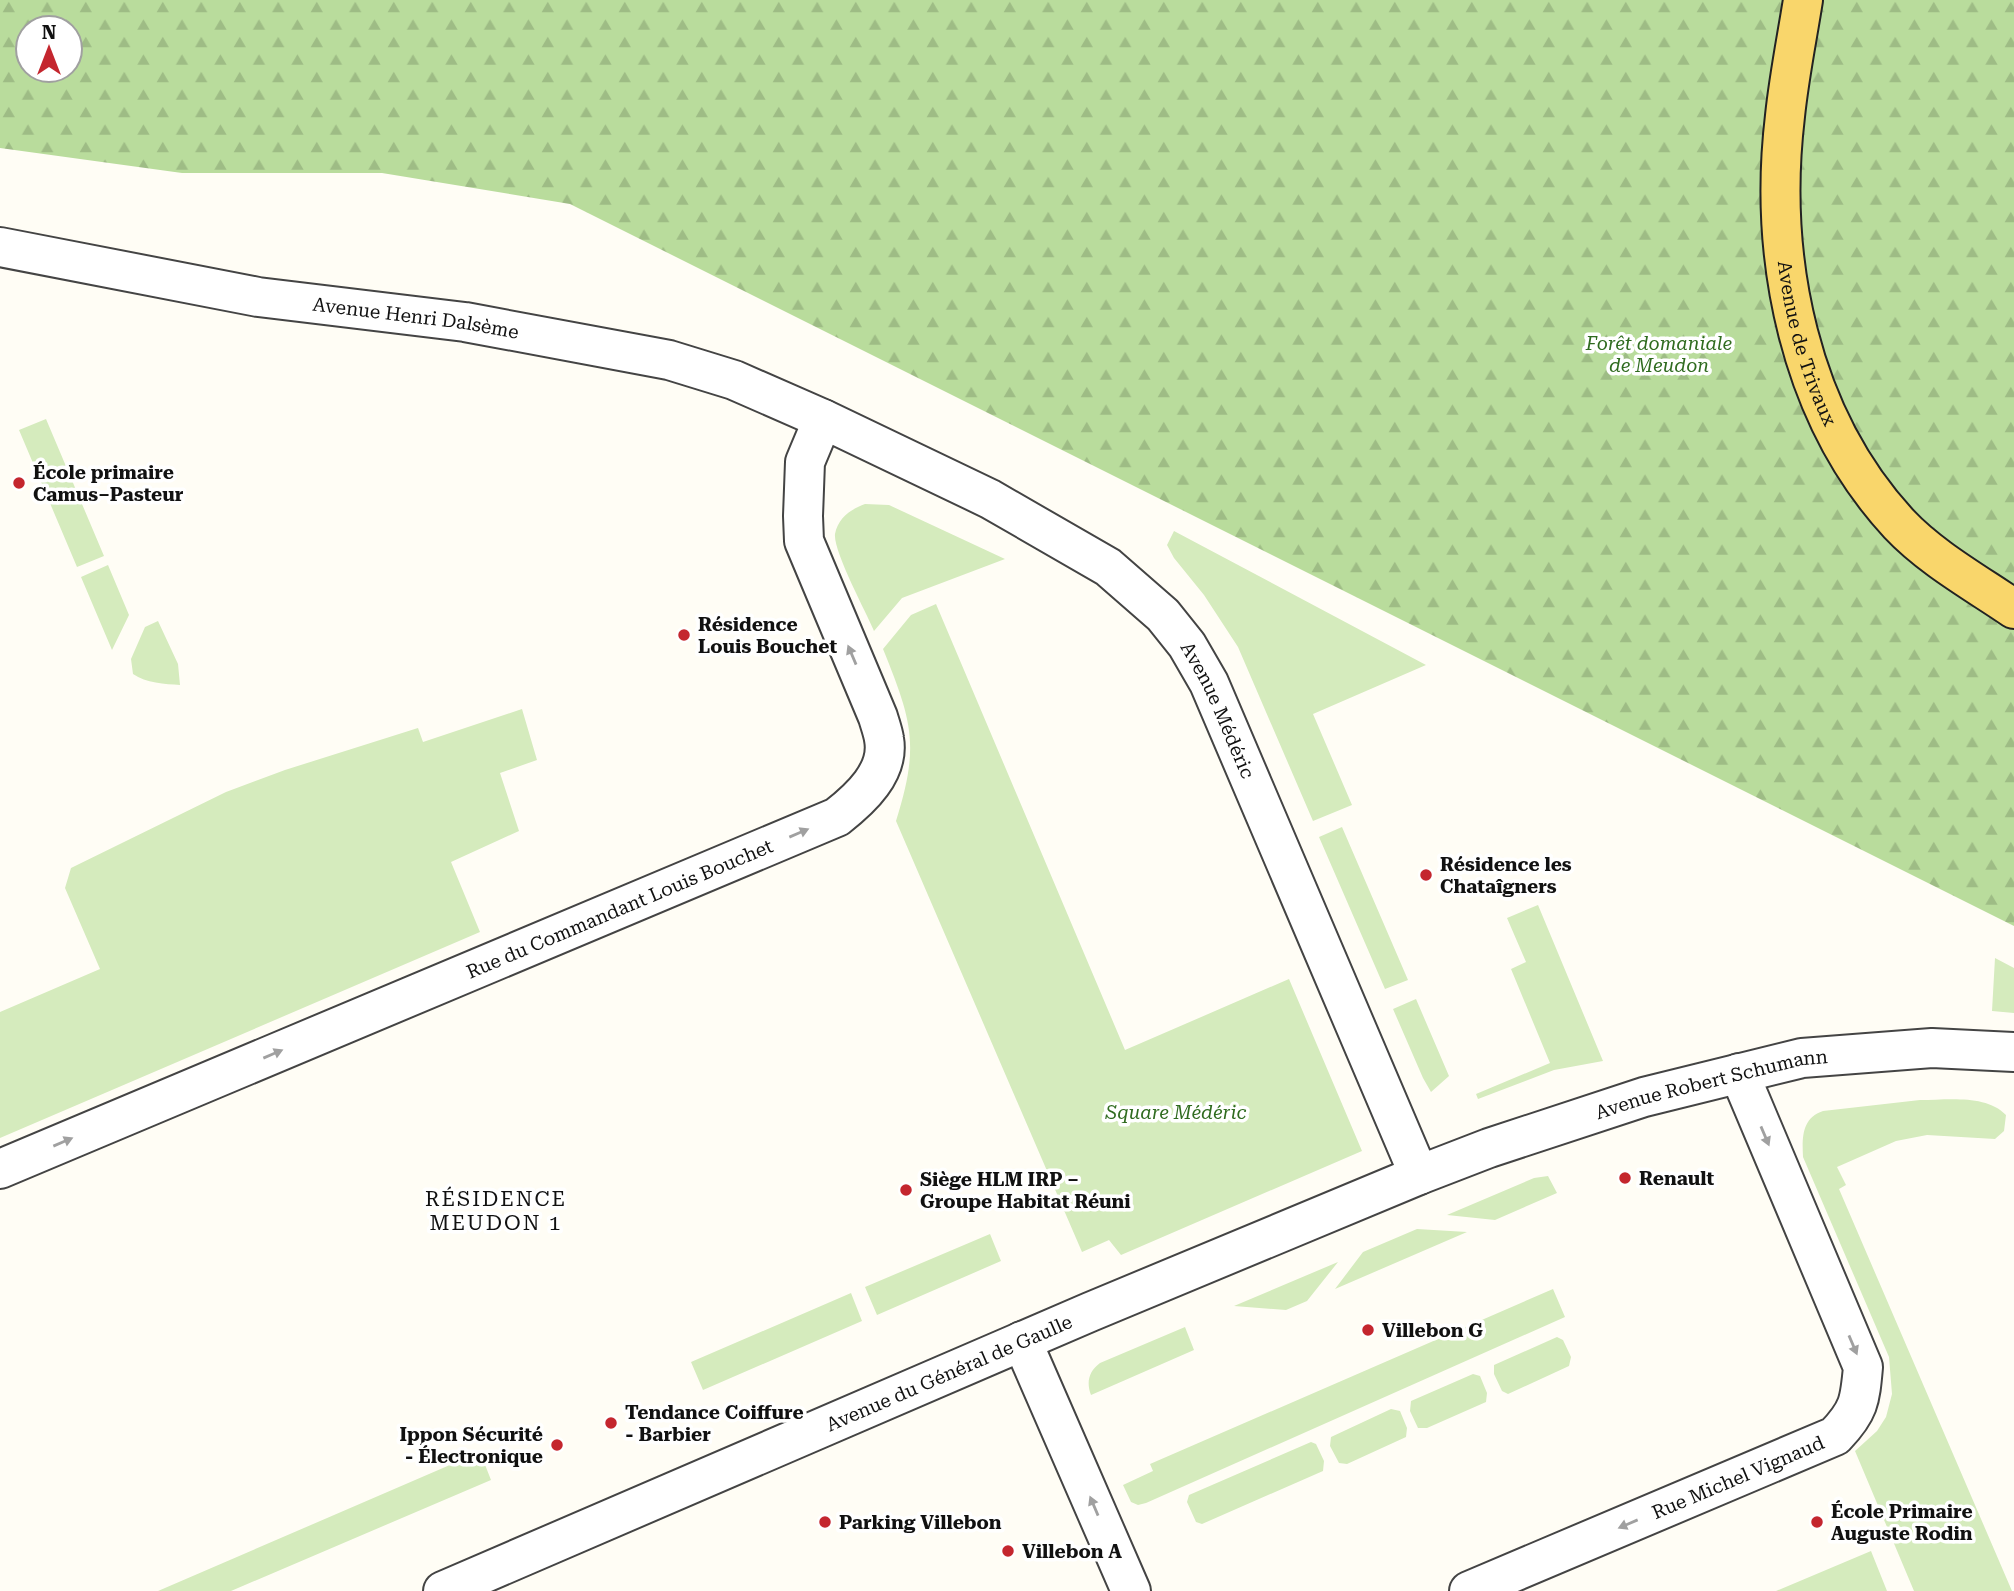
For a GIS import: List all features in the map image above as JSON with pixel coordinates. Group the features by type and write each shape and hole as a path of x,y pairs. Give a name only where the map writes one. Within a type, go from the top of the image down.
{"main road":[{"name":"Avenue de Trivaux","path":"1803,0 1785,116 1780,207 1787,276 1798,333 1812,379 1828,419 1850,460 1900,525 1936,556 2014,610"}],"street":[{"name":"Avenue Henri Dalsème","path":"0,247 258,297 465,322 670,360 734,380 823,419"},
{"name":"Rue du Commandant Louis Bouchet","path":"0,1169 837,817 859,800 871,786 881,764 885,741 878,717 804,541 805,462 823,419"},
{"name":"Avenue Médéric","path":"823,419 990,499 1108,567 1163,615 1187,645 1209,683 1419,1175"},
{"name":"Avenue Robert Schumann","path":"1419,1175 1501,1144 1632,1101 1802,1058 1932,1048 2014,1052"},
{"name":"Rue Michel Vignaud","path":"1469,1591 1835,1436 1851,1419 1860,1398 1863,1367 1739,1073"},
{"name":"Avenue du Général de Gaulle","path":"443,1591 1022,1341 1419,1175"},
{"path":"1022,1341 1131,1591"}],"green space":[{"name":"Forêt domaniale de Meudon","path":"0,0 2014,0 2014,926 570,204 382,173 182,173 0,148"},
{"path":"46,419 104,556 77,567 19,430"},
{"path":"865,504 889,505 1005,559 902,598 874,631 844,567 835,534 846,515"},
{"path":"1174,531 1426,665 1313,714 1352,805 1313,821 1238,647 1167,545"},
{"path":"108,565 129,615 112,650 81,577"},
{"name":"Square Médéric","path":"936,604 1125,1050 1289,979 1362,1151 1121,1255 1109,1240 1082,1252 896,821 908,772 909,734 901,696 883,649 911,615"},
{"path":"158,621 178,664 180,685 150,681 133,674 131,659 145,627"},
{"path":"522,709 537,760 500,773 519,831 451,862 480,932 0,1138 0,1012 100,969 65,888 71,868 226,792 285,770 418,728 423,742"},
{"path":"1342,827 1408,980 1385,989 1319,837"},
{"path":"1538,905 1603,1061 1554,1070 1478,1099 1476,1094 1550,1063 1511,969 1526,962 1507,918"},
{"path":"1995,958 2014,968 2014,1013 1992,1011"},
{"path":"1416,999 1449,1076 1431,1092 1393,1009"},
{"path":"1920,1100 1966,1100 1988,1104 2006,1115 2004,1131 1995,1139 1927,1135 1896,1141 1837,1167 1846,1185 1839,1189 2012,1591 1914,1591 1855,1451 1877,1431 1886,1417 1892,1394 1889,1357 1803,1157 1803,1136 1811,1118 1823,1111"},
{"path":"1548,1176 1557,1193 1495,1220 1447,1215 1534,1178"},
{"path":"1417,1229 1467,1232 1335,1289 1363,1252"},
{"path":"990,1234 1001,1261 877,1315 865,1287"},
{"path":"1338,1262 1307,1301 1286,1310 1234,1306"},
{"path":"1553,1289 1565,1317 1146,1503 1138,1505 1131,1502 1123,1485 1153,1471 1150,1464"},
{"path":"851,1293 862,1321 703,1390 691,1362"},
{"path":"1185,1327 1194,1350 1091,1395 1090,1377 1100,1363"},
{"path":"1557,1337 1563,1340 1571,1357 1569,1366 1508,1394 1502,1391 1494,1374 1494,1365"},
{"path":"1473,1374 1480,1376 1487,1393 1486,1402 1427,1428 1418,1428 1410,1411 1411,1401"},
{"path":"1391,1409 1400,1411 1407,1428 1406,1437 1347,1464 1339,1463 1330,1446 1331,1437"},
{"path":"1311,1442 1316,1444 1324,1461 1323,1471 1202,1524 1196,1522 1187,1502 1189,1495"},
{"path":"480,1452 491,1480 231,1591 158,1591"},
{"path":"1871,1551 1887,1591 1776,1591"}],"place":[{"name":"École primaire Camus–Pasteur","path":"19,483"},
{"name":"Résidence Louis Bouchet","path":"684,635"},
{"name":"Résidence les Chataîgners","path":"1426,875"},
{"name":"Renault","path":"1625,1178"},
{"name":"Siège HLM IRP – Groupe Habitat Réuni","path":"906,1190"},
{"name":"Villebon G","path":"1368,1330"},
{"name":"Tendance Coiffure - Barbier","path":"611,1423"},
{"name":"Ippon Sécurité - Électronique","path":"557,1445"},
{"name":"Parking Villebon","path":"825,1522"},
{"name":"École Primaire Auguste Rodin","path":"1817,1522"},
{"name":"Villebon A","path":"1008,1551"}],"district":[{"name":"RÉSIDENCE MEUDON 1","path":"496,1211"}]}
